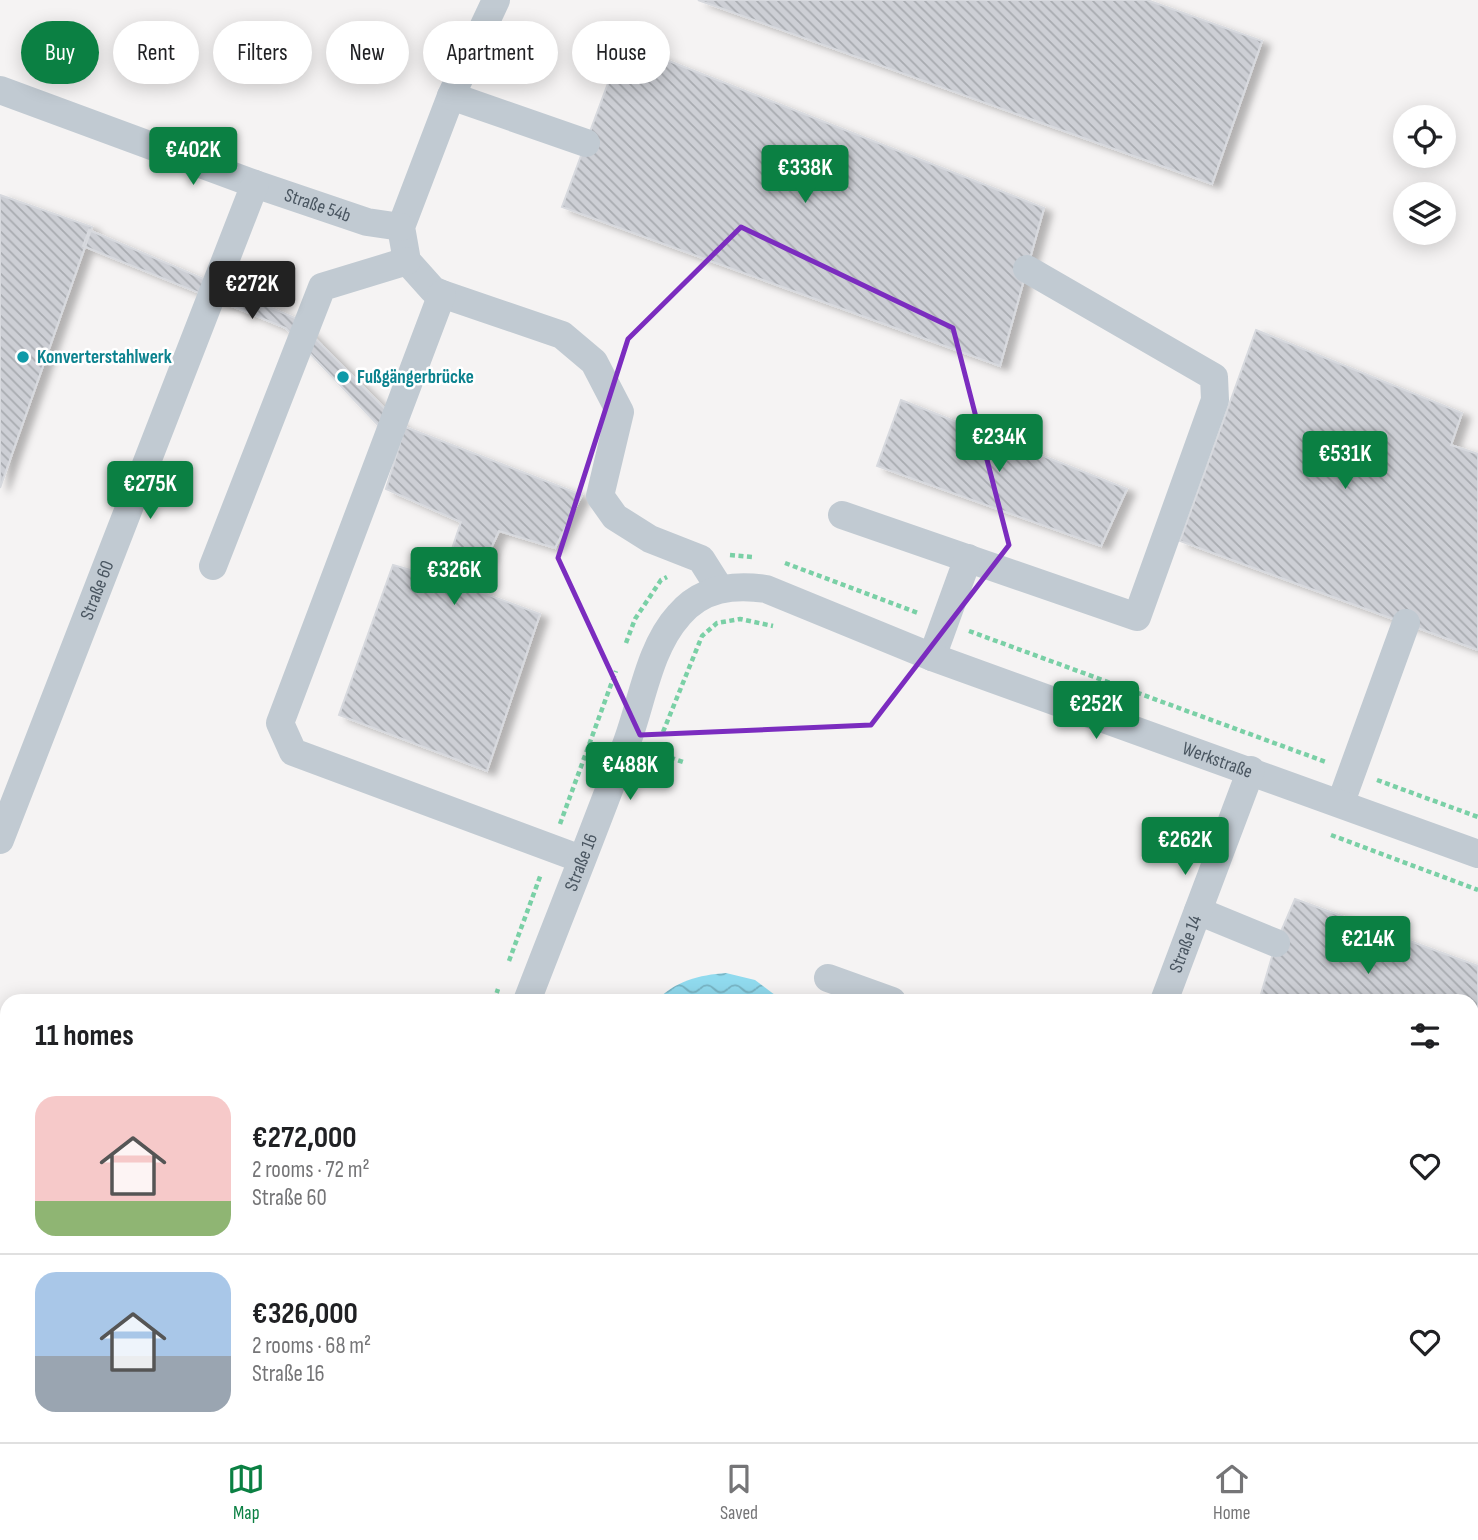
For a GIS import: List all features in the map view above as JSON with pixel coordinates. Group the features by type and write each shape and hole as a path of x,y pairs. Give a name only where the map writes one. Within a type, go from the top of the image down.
{"street":[{"path":"496,0 451,96 401,227 407,261 433,289 442,294 562,335 594,362 620,412 600,496 615,517 650,539 701,559 719,589"},
{"name":"Straße 54b","path":"0,90 366,222 401,227"},
{"path":"451,96 586,143"},
{"name":"Straße 60","path":"0,839 255,184"},
{"path":"213,566 322,287 407,261"},
{"path":"842,515 1136,617 1215,400 1214,377 1027,269"},
{"path":"442,294 280,723 293,752 581,859"},
{"path":"933,657 968,558"},
{"name":"Werkstraße","path":"719,589 741,585 766,589 933,657 1341,802 1478,854"},
{"name":"Straße 16","path":"530,994 628,742 663,638 679,614 700,598 719,589"},
{"path":"1341,802 1406,623"},
{"name":"Straße 14","path":"1167,994 1251,770"},
{"path":"1198,911 1276,943"},
{"path":"828,978 873,994"}],"path":[{"path":"622,655 635,619 661,580 701,559 738,554 761,558"},
{"path":"772,560 1478,817"},
{"path":"651,762 702,636 717,623 740,619 782,629"},
{"path":"508,963 617,668"},
{"path":"1328,833 1478,890"},
{"path":"497,994 499,988"}],"highlighted area":[{"path":"741,227 953,328 1009,545 871,725 640,735 558,558 628,339"}],"water":[{"path":"726,973 755,980 774,994 663,994 688,980"}],"building":[{"path":"698,0 1147,0 1262,41 1212,184"},
{"path":"670,61 1044,208 1000,366 562,207 608,84 670,84"},
{"name":"Konverterstahlwerk","path":"0,195 92,227 0,488"},
{"name":"Fußgängerbrücke","path":"89,230 295,318 403,427 396,444 286,328 83,246"},
{"path":"1256,330 1462,413 1451,445 1478,454 1478,650 1180,541"},
{"path":"901,400 1127,489 1101,546 877,466"},
{"path":"405,427 582,495 555,548 499,531 472,589 540,614 487,771 339,715 393,565 442,579 461,522 386,489"},
{"path":"1295,899 1478,966 1478,994 1261,994 1276,943"}],"place":[{"name":"Konverterstahlwerk","path":"23,357"},
{"name":"Fußgängerbrücke","path":"343,377"}]}
